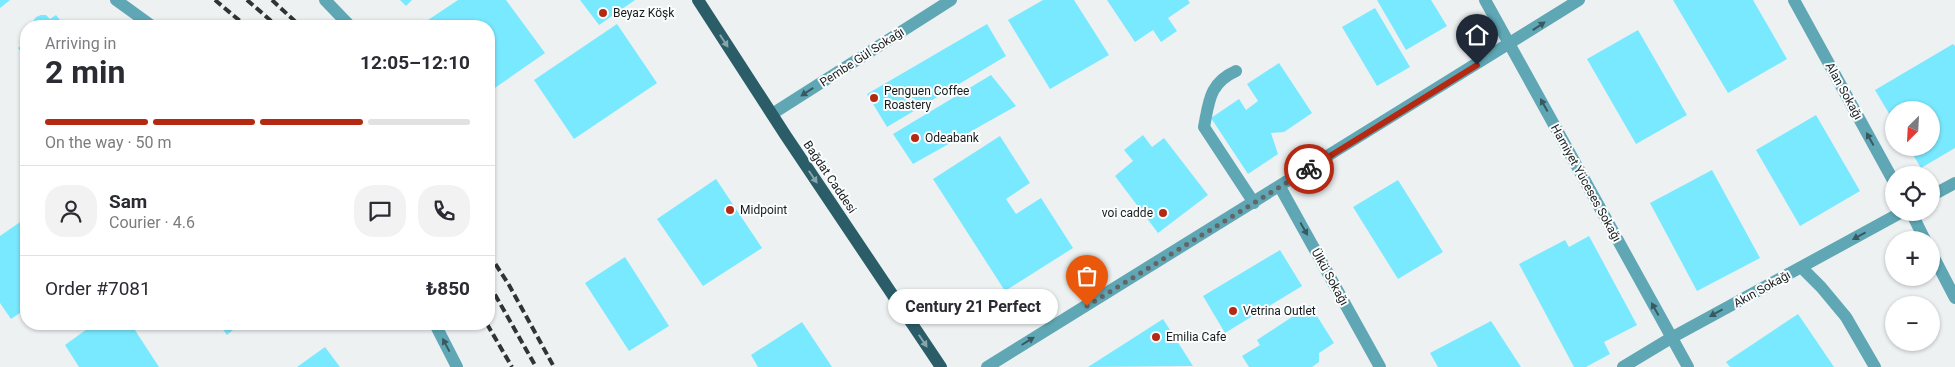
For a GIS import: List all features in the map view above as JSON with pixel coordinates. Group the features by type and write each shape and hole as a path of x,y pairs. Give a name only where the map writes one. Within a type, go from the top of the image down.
{"main road":[{"name":"Bağdat Caddesi","path":"698,0 941,367"}],"street":[{"path":"116,0 144,20"},
{"path":"325,0 344,20"},
{"name":"Pembe Gül Sokağı","path":"772,114 951,0"},
{"name":"Hamiyet Yüceses Sokağı","path":"1485,0 1688,367"},
{"path":"987,367 1579,0"},
{"name":"Alan Sokağı","path":"1794,0 1885,166"},
{"path":"1236,71 1222,80 1211,92 1204,127 1254,203"},
{"path":"1940,191 1955,182"},
{"name":"Ülkü Sokağı","path":"1280,186 1380,367"},
{"name":"Akın Sokağı","path":"1623,367 1671,338 1886,221"},
{"path":"1801,268 1846,317 1875,367"},
{"path":"1940,269 1955,298"},
{"path":"438,330 457,367"}],"building":[{"path":"0,0 10,0 0,8"},
{"path":"400,0 412,0 406,6"},
{"path":"458,0 506,0 545,53 495,88 495,20 428,20"},
{"name":"Beyaz Köşk","path":"580,0 635,0 599,25"},
{"path":"1043,0 1074,0 1109,55 1050,89 1008,20"},
{"path":"1107,0 1188,0 1190,3 1168,18 1177,31 1161,42 1153,30 1135,42"},
{"path":"1377,0 1431,0 1447,26 1406,50"},
{"path":"1673,0 1753,0 1787,59 1728,93"},
{"path":"1375,8 1410,67 1377,86 1342,27"},
{"path":"46,15 50,19 56,15 60,20 34,20 36,17"},
{"path":"617,24 657,83 574,139 534,80"},
{"path":"987,24 1006,56 887,127 867,94"},
{"path":"1638,30 1687,115 1636,144 1587,59"},
{"path":"1953,44 1955,46 1955,148 1924,166 1920,166 1914,156 1940,156 1940,101 1885,101 1885,107 1875,90"},
{"path":"1279,63 1312,113 1284,132 1271,133 1278,154 1248,174 1211,118 1239,99 1246,110 1258,101 1247,84"},
{"path":"991,75 1016,106 913,164 893,134"},
{"path":"1816,115 1860,191 1800,226 1756,150"},
{"path":"1143,135 1152,147 1164,138 1208,195 1158,233 1115,176 1133,161 1124,150"},
{"path":"1000,136 1030,183 1006,199 1016,214 1041,198 1073,248 1005,291 933,179"},
{"path":"1712,170 1760,258 1697,291 1650,203"},
{"path":"716,179 762,248 703,286 657,219"},
{"path":"1398,180 1443,252 1398,279 1353,207"},
{"path":"20,222 20,313 11,319 0,303 0,236"},
{"path":"1589,236 1637,325 1604,342 1610,354 1586,367 1574,367 1519,264 1565,240 1569,247"},
{"path":"1280,250 1302,286 1225,333 1203,296"},
{"path":"625,257 669,326 629,351 585,283"},
{"path":"1310,305 1334,343 1319,353 1319,362 1312,367 1249,367 1242,356 1260,345 1257,340"},
{"path":"1798,314 1834,367 1730,367 1726,362"},
{"path":"1163,319 1193,366 1088,367"},
{"path":"1491,321 1521,367 1438,367 1430,353"},
{"path":"802,322 832,367 758,367 751,355"},
{"path":"86,330 135,330 159,367 79,367 65,345"},
{"path":"223,330 233,330 227,335"},
{"path":"325,347 340,367 297,367"}],"railway":[{"path":"215,0 239,20"},
{"path":"247,0 270,20"},
{"path":"272,0 294,20"},
{"path":"495,263 554,367"},
{"path":"495,295 536,367"},
{"path":"490,330 512,367"}],"way so far":[{"path":"1087,306 1309,169"}],"place":[{"name":"Beyaz Köşk","path":"603,13"},
{"name":"Penguen Coffee Roastery","path":"874,98"},
{"name":"Odeabank","path":"915,138"},
{"name":"Midpoint","path":"730,210"},
{"name":"voi cadde","path":"1163,213"},
{"name":"Century 21 Perfect","path":"1087,306"},
{"name":"Vetrina Outlet","path":"1233,311"},
{"name":"Emilia Cafe","path":"1156,337"}],"route":[{"path":"1309,169 1477,65"}]}
